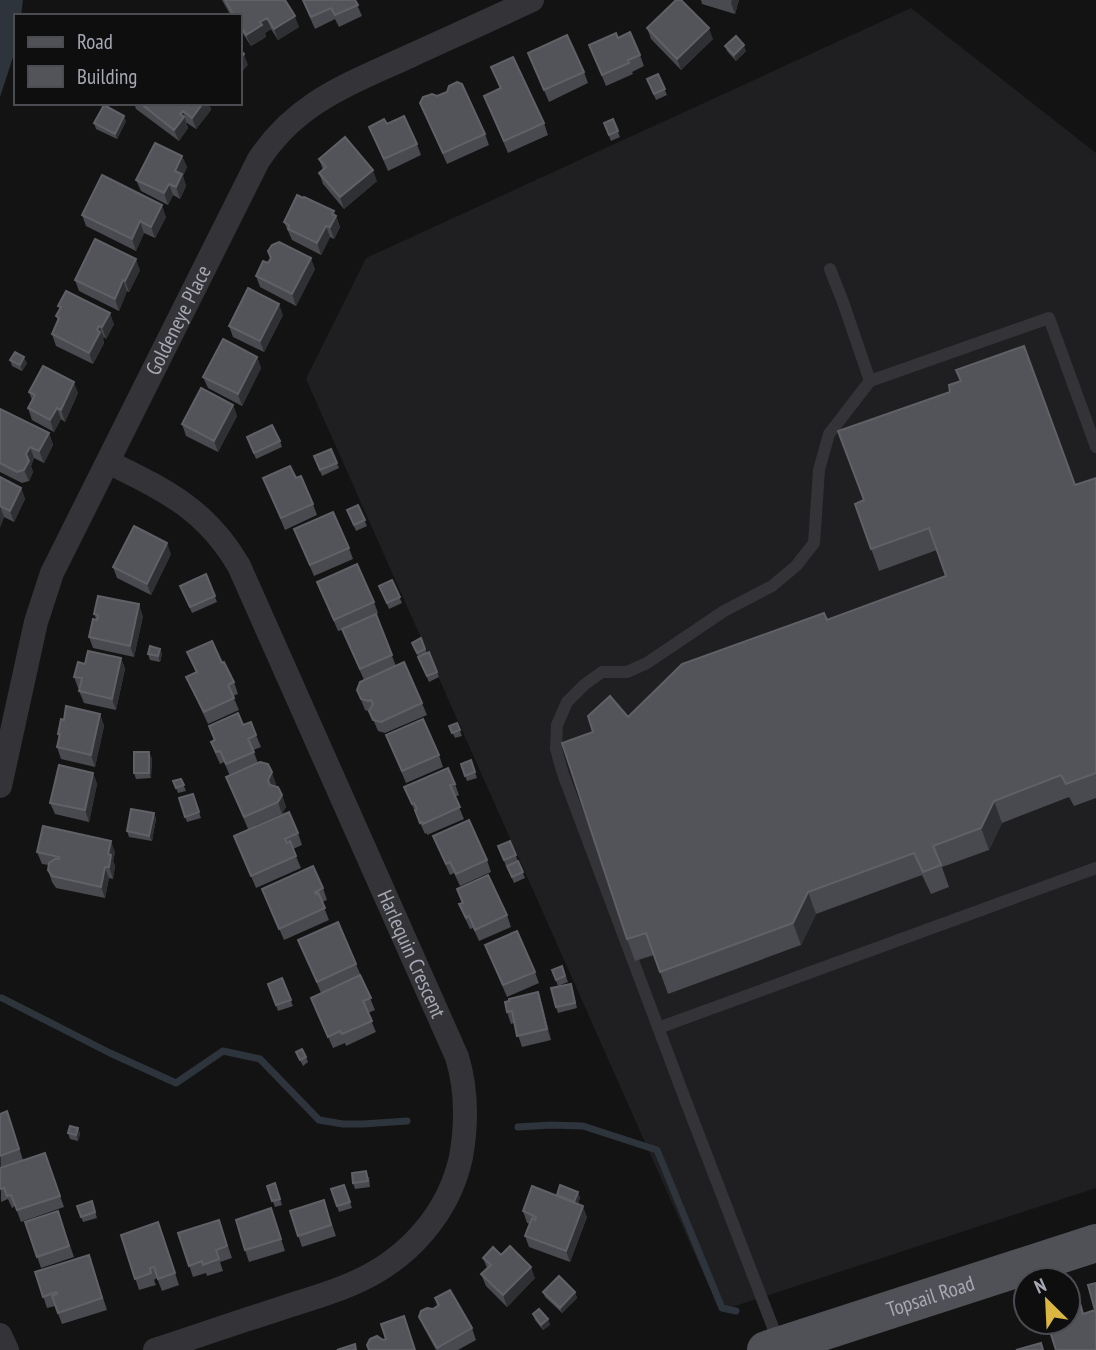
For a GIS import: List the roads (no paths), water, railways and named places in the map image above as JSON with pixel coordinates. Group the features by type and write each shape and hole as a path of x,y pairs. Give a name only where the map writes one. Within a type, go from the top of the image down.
{"main road":[{"name":"Topsail Road","path":"773,1348 1096,1242"}],"street":[{"name":"Goldeneye Place","path":"0,786 36,622 63,549 258,161 280,131 328,94 532,0"},
{"name":"Harlequin Crescent","path":"108,462 162,488 178,499 218,535 239,566 457,1057 465,1093 466,1126 453,1184 433,1221 404,1252 373,1274 341,1289 155,1350"},
{"path":"0,1335 7,1350"}],"lane":[{"path":"830,269 870,381"},
{"path":"773,1348 559,762 556,749 557,725 568,702 584,685 602,672 627,672 647,663 724,611 772,586 796,566 814,543 818,470 829,434 870,381 1048,318 1096,447"},
{"path":"658,1028 1096,868"}],"waterway":[{"path":"2,998 176,1083 223,1051 260,1059 319,1120 343,1124 407,1121"},
{"path":"518,1127 583,1126 657,1150 722,1308 736,1311"}]}
